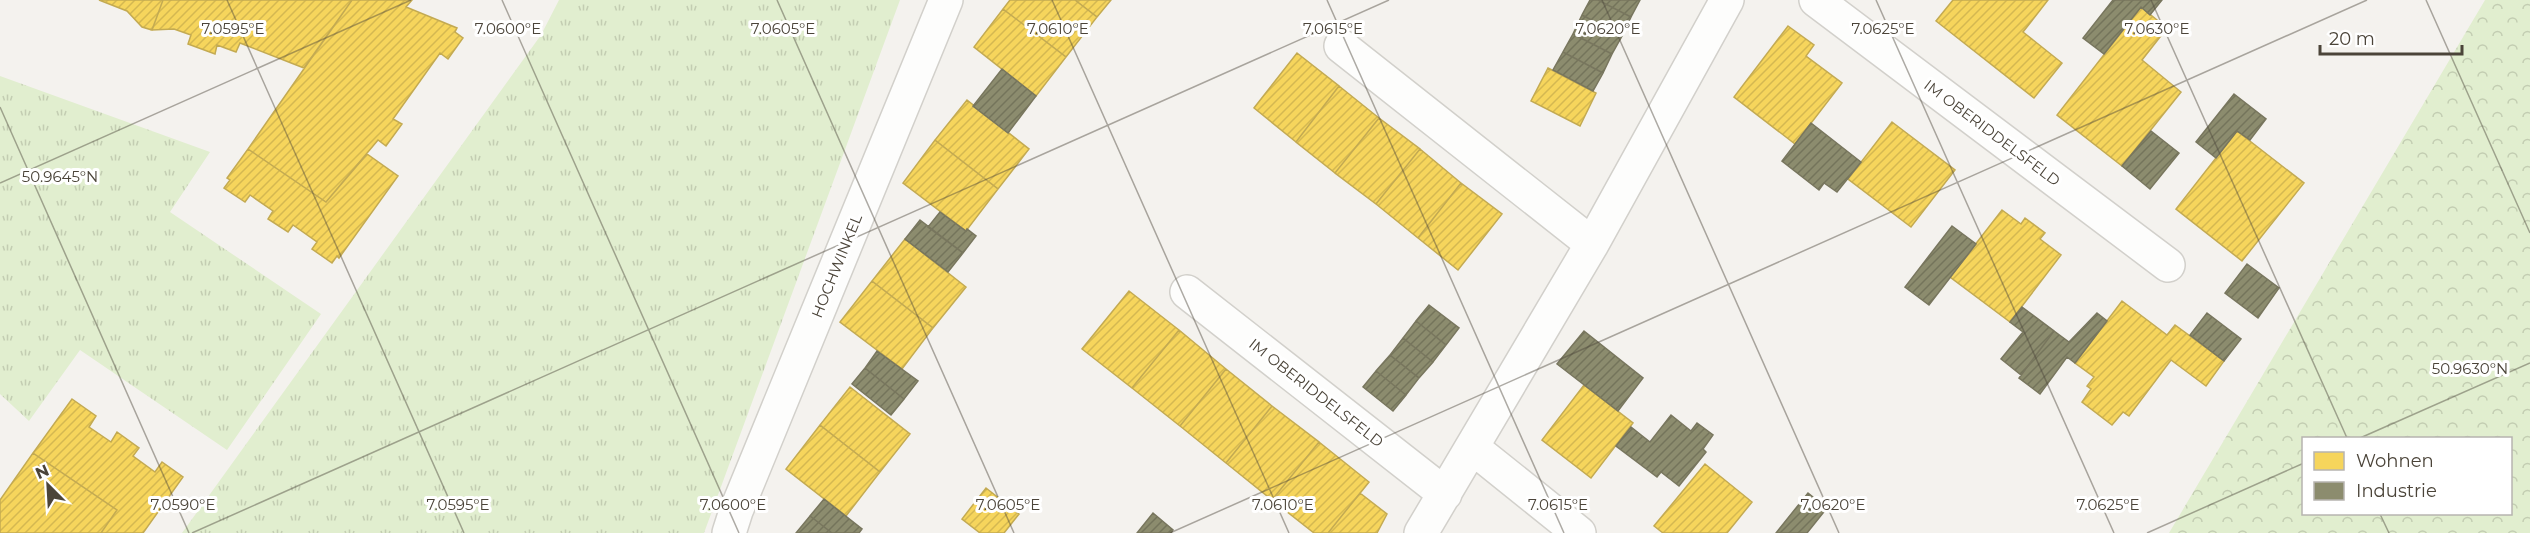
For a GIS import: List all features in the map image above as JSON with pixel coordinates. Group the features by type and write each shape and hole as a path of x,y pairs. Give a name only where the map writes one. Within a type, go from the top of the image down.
{"street":[{"name":"HOCHWINKEL","path":"729,533 736,511 946,0"},
{"path":"1421,533 1592,244 1727,0"},
{"name":"IM OBERIDDELSFELD","path":"1816,0 2168,265"},
{"path":"1341,46 1592,244"},
{"name":"IM OBERIDDELSFELD","path":"1187,292 1445,494"},
{"path":"1473,448 1579,533"}],"green space":[{"path":"559,0 900,0 704,533 182,533 541,35"},
{"path":"2485,0 2530,0 2530,533 2169,533"},
{"path":"0,76 210,152 170,212 321,314 227,450 80,350 29,421 0,394"}],"building: Wohnen":[{"path":"99,0 163,0 152,30 142,27 127,11"},
{"path":"163,0 352,0 304,68 240,43 236,52 217,45 215,54 188,44 191,35 174,29 152,30"},
{"path":"352,0 412,0 406,7 457,28 455,32 463,38 448,59 440,53 393,119 402,124 386,146 378,140 326,202 248,149"},
{"path":"1010,0 1075,0 1097,17 1066,57 1003,9"},
{"path":"1075,0 1111,0 1097,17"},
{"path":"1953,0 2048,0 2023,32 2062,63 2034,98 1936,21"},
{"path":"2141,7 2167,28 2142,60 2181,92 2122,166 2057,115"},
{"path":"1003,9 1066,57 1036,96 974,47"},
{"path":"1788,26 1814,45 1806,56 1842,83 1795,144 1734,97"},
{"path":"1297,53 1339,86 1296,142 1254,108"},
{"path":"1548,68 1596,93 1580,126 1531,101"},
{"path":"1339,86 1379,118 1335,173 1296,142"},
{"path":"967,100 1029,149 998,189 935,140"},
{"path":"1379,118 1420,149 1376,204 1335,173"},
{"path":"1892,122 1955,170 1911,227 1848,179"},
{"path":"2237,131 2304,183 2242,261 2176,209"},
{"path":"935,140 998,189 966,231 903,183"},
{"path":"248,149 326,202 367,154 398,176 339,258 337,256 332,263 312,249 317,242 293,225 288,232 268,219 273,211 250,195 245,202 224,188 230,180 227,178"},
{"path":"1420,149 1461,183 1418,238 1376,204"},
{"path":"1461,183 1502,214 1458,270 1418,238"},
{"path":"2002,210 2021,224 2025,218 2045,233 2040,239 2061,255 2010,322 1950,277"},
{"path":"905,239 966,287 933,328 872,281"},
{"path":"872,281 933,328 902,369 840,322"},
{"path":"1129,291 1179,330 1132,388 1082,349"},
{"path":"2122,301 2167,335 2175,325 2224,361 2206,386 2171,360 2129,416 2123,412 2112,425 2082,402 2091,389 2087,386 2094,377 2075,363"},
{"path":"1179,330 1226,369 1180,426 1132,388"},
{"path":"1226,369 1272,406 1226,463 1180,426"},
{"path":"1584,385 1633,423 1591,478 1542,440"},
{"path":"850,387 910,434 880,472 820,425"},
{"path":"72,399 96,416 89,427 111,442 117,432 139,448 133,456 155,472 162,462 183,477 143,533 101,533 117,510 33,453"},
{"path":"1272,406 1319,442 1272,500 1226,463"},
{"path":"820,425 880,472 846,516 786,469"},
{"path":"1319,442 1369,482 1328,533 1314,533 1272,500"},
{"path":"33,453 117,510 101,533 0,533 0,500"},
{"path":"1705,464 1752,502 1727,533 1663,533 1654,526"},
{"path":"986,488 1019,514 1004,533 980,533 962,519"},
{"path":"1360,493 1387,514 1377,533 1328,533"}],"building: Industrie":[{"path":"1590,0 1598,0 1631,17 1622,36 1582,15"},
{"path":"1598,0 1640,0 1631,17"},
{"path":"2113,0 2162,0 2150,15 2141,7 2104,54 2083,38"},
{"path":"1582,15 1622,36 1612,54 1573,34"},
{"path":"1573,34 1612,54 1603,73 1563,52"},
{"path":"1563,52 1603,73 1593,91 1553,70"},
{"path":"1002,69 1036,96 1008,133 973,106"},
{"path":"2234,94 2266,119 2250,140 2237,131 2216,158 2196,142"},
{"path":"1811,123 1861,162 1837,192 1824,183 1819,190 1782,161"},
{"path":"2151,131 2179,153 2150,189 2122,166"},
{"path":"940,212 976,236 963,253 928,227"},
{"path":"920,220 963,253 948,272 905,239"},
{"path":"1952,226 1976,244 1929,305 1905,287"},
{"path":"2247,264 2279,288 2258,318 2225,293"},
{"path":"1429,305 1459,328 1446,345 1416,321"},
{"path":"2022,307 2054,331 2021,375 2001,359 2023,332 2010,322"},
{"path":"2097,313 2107,321 2075,363 2067,357 2040,394 2019,378 2054,331 2069,342"},
{"path":"2207,313 2241,339 2224,361 2190,335"},
{"path":"1416,321 1446,345 1433,362 1403,338"},
{"path":"1584,331 1643,378 1618,411 1557,364"},
{"path":"1403,338 1433,362 1419,378 1390,355"},
{"path":"877,351 918,381 904,399 865,368"},
{"path":"1390,355 1419,378 1406,395 1376,371"},
{"path":"865,368 904,399 891,415 852,384"},
{"path":"1376,371 1406,395 1393,411 1363,387"},
{"path":"1671,415 1691,431 1697,423 1713,435 1703,449 1706,452 1679,486 1661,472 1657,477 1616,446 1631,427 1650,442"},
{"path":"1808,493 1827,508 1807,533 1776,533"},
{"path":"824,499 862,529 859,533 832,533 810,516"},
{"path":"1153,513 1173,530 1171,533 1137,533"},
{"path":"810,516 832,533 796,533"}]}
